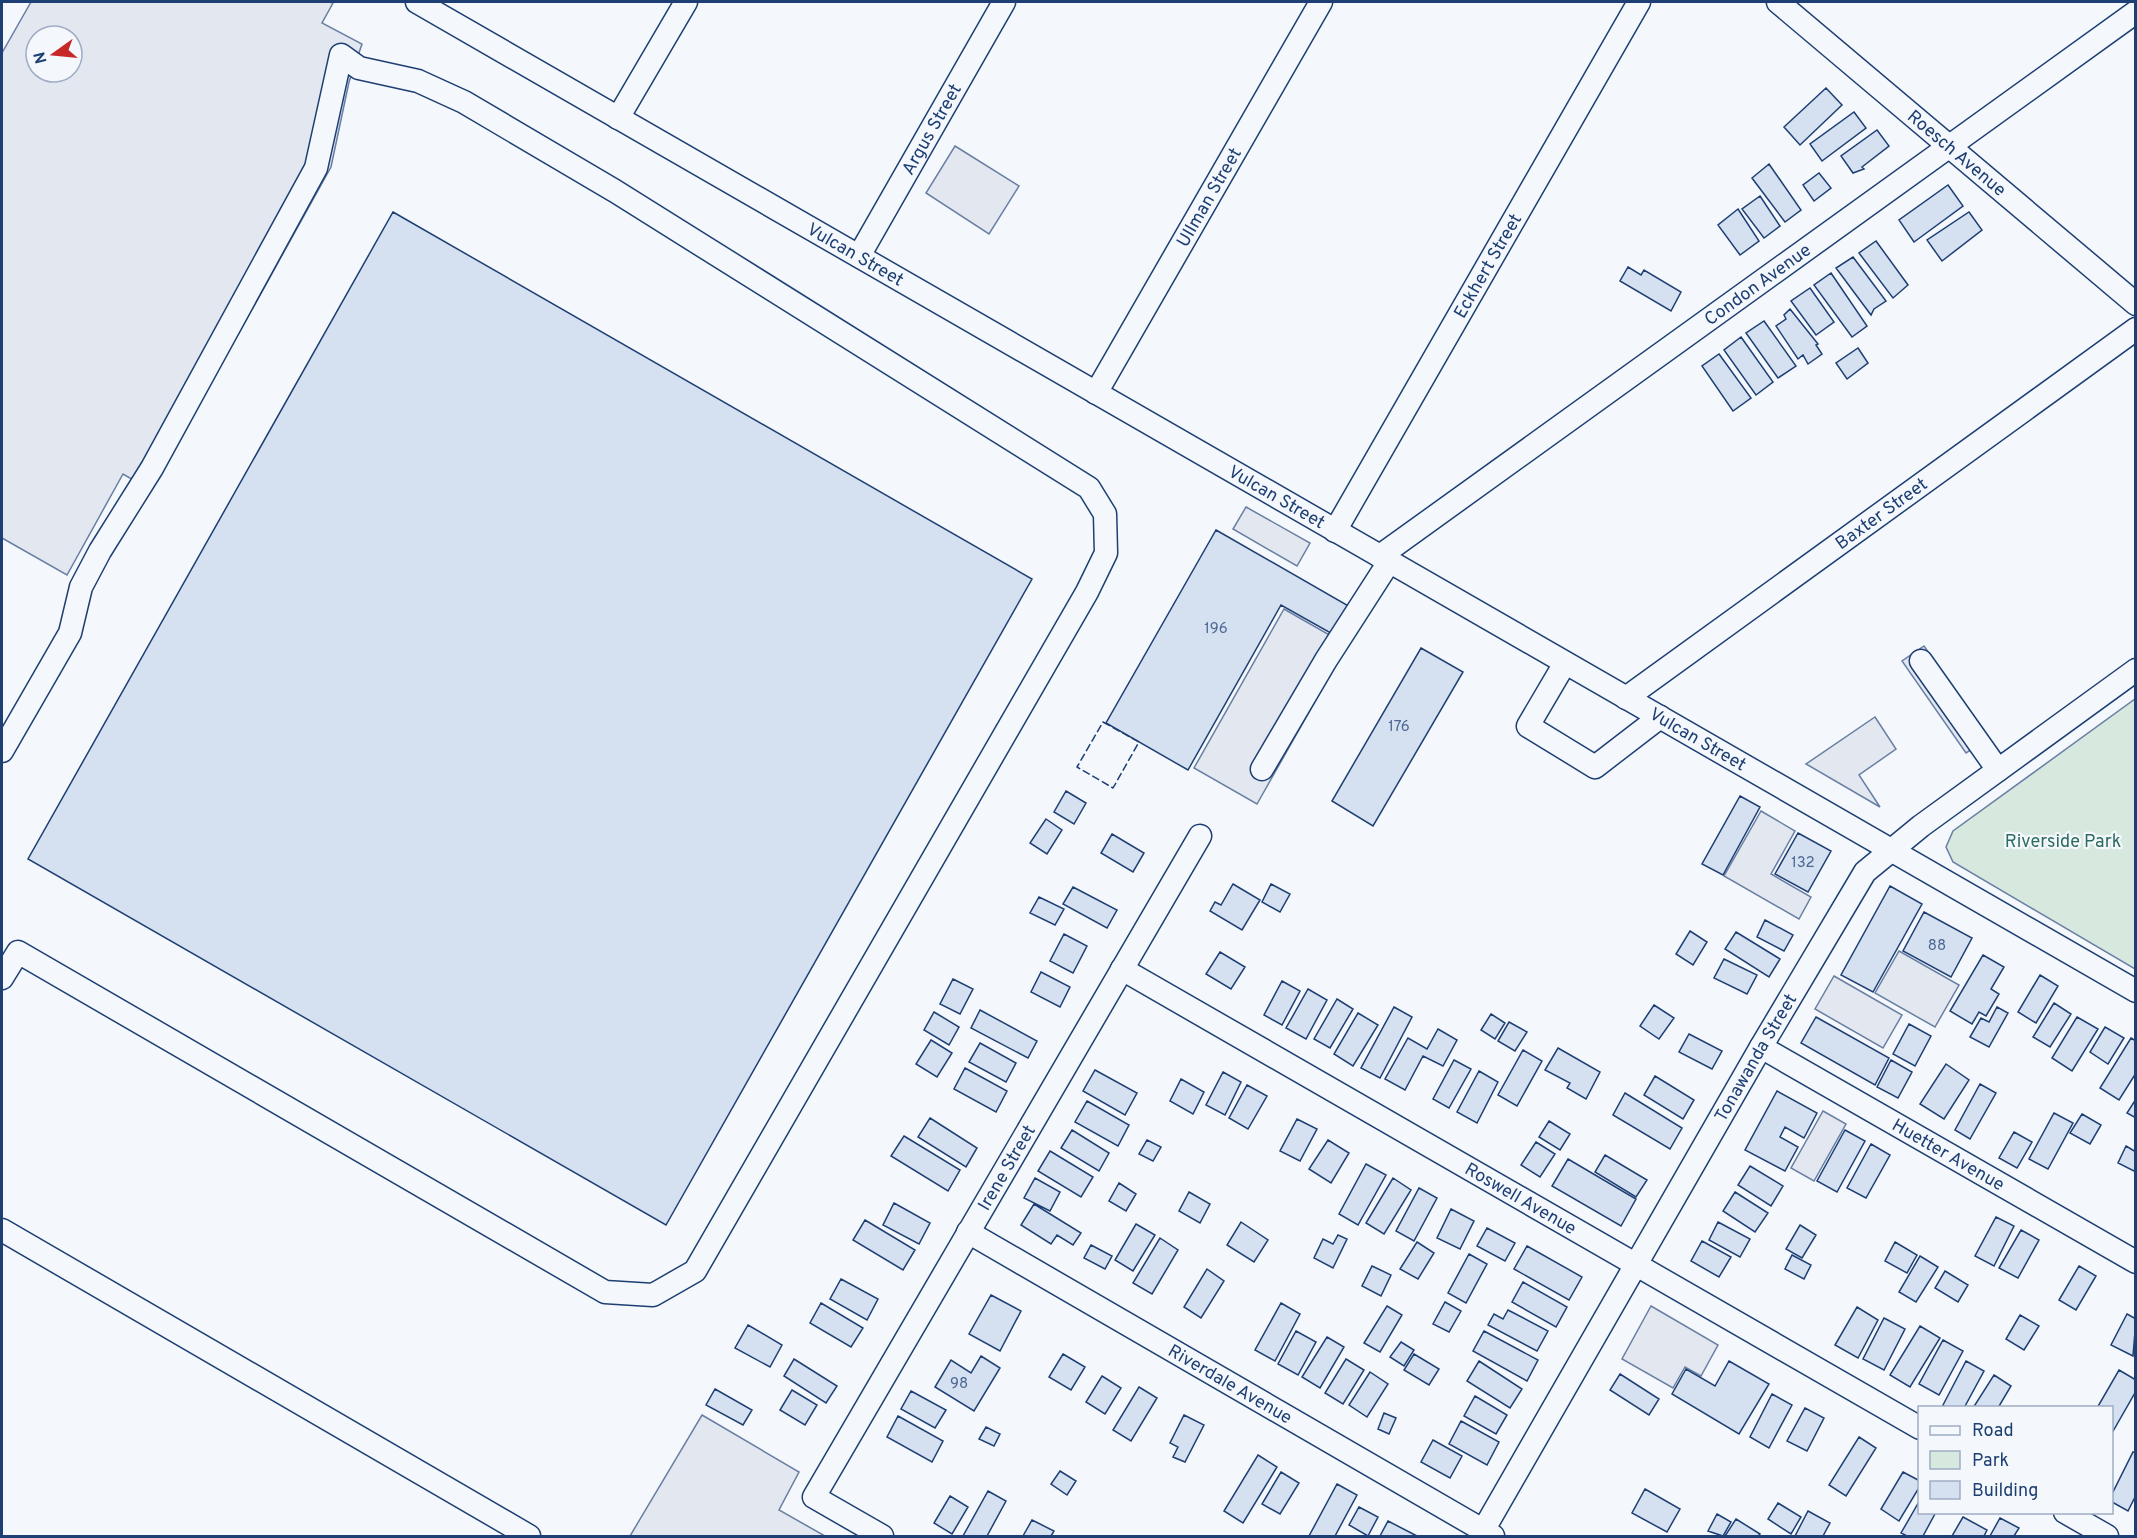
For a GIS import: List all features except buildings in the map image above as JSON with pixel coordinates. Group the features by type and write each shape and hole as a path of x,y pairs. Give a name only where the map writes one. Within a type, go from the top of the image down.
{"street":[{"name":"Vulcan Street","path":"417,2 2136,991"},
{"path":"618,118 686,2"},
{"name":"Argus Street","path":"859,256 1004,2"},
{"name":"Ullman Street","path":"1096,393 1321,2"},
{"name":"Eckhert Street","path":"1335,531 1639,2"},
{"name":"Roesch Avenue","path":"1778,2 2136,304"},
{"name":"Condon Avenue","path":"1384,559 2136,12"},
{"path":"2,752 70,633 81,587 95,560 152,468 316,168 341,55 359,68 418,81 464,102 605,185 1089,488 1105,513 1106,553 1087,592 695,1271 653,1295 605,1292 18,952 2,978"},
{"name":"Baxter Street","path":"1626,698 2136,329"},
{"path":"1262,769 1384,559"},
{"path":"1921,661 1998,770"},
{"path":"1565,663 1528,726 1595,767 1660,717"},
{"name":"Tonawanda Street","path":"1485,1535 1636,1265 1865,872 1890,850 2136,670"},
{"name":"Irene Street","path":"882,1536 814,1497 1200,836"},
{"name":"Roswell Avenue","path":"1122,969 1918,1427"},
{"name":"Huetter Avenue","path":"1761,1047 2136,1262"},
{"path":"2,1230 529,1536"},
{"name":"Riverdale Avenue","path":"968,1232 1485,1535"},
{"path":"2068,1514 2107,1536"}],"green space":[{"name":"Riverside Park","path":"2135,699 2135,969 1953,862 1946,847 1953,831"}],"shaded area":[{"path":"31,2 333,3 322,23 362,44 349,82 331,167 239,333 147,488 123,474 67,575 2,538 2,53"},
{"path":"955,146 1019,186 989,234 926,193"},
{"path":"1246,507 1310,543 1297,566 1233,529"},
{"path":"1284,609 1347,645 1257,804 1194,768"},
{"path":"1924,646 1988,739 1966,753 1902,661"},
{"path":"1875,717 1896,749 1859,775 1880,807 1806,764"},
{"path":"1761,811 1795,831 1771,874 1811,897 1799,919 1724,876"},
{"path":"1899,951 1959,985 1935,1027 1875,993"},
{"path":"1834,976 1902,1015 1883,1048 1815,1009"},
{"path":"1823,1111 1846,1124 1814,1181 1791,1168"},
{"path":"1651,1306 1718,1345 1701,1376 1685,1367 1673,1388 1622,1359"},
{"path":"702,1415 799,1472 779,1510 825,1536 630,1536"}],"fence":[{"path":"1103,722 1139,742 1113,788 1077,767 1103,722"}]}
